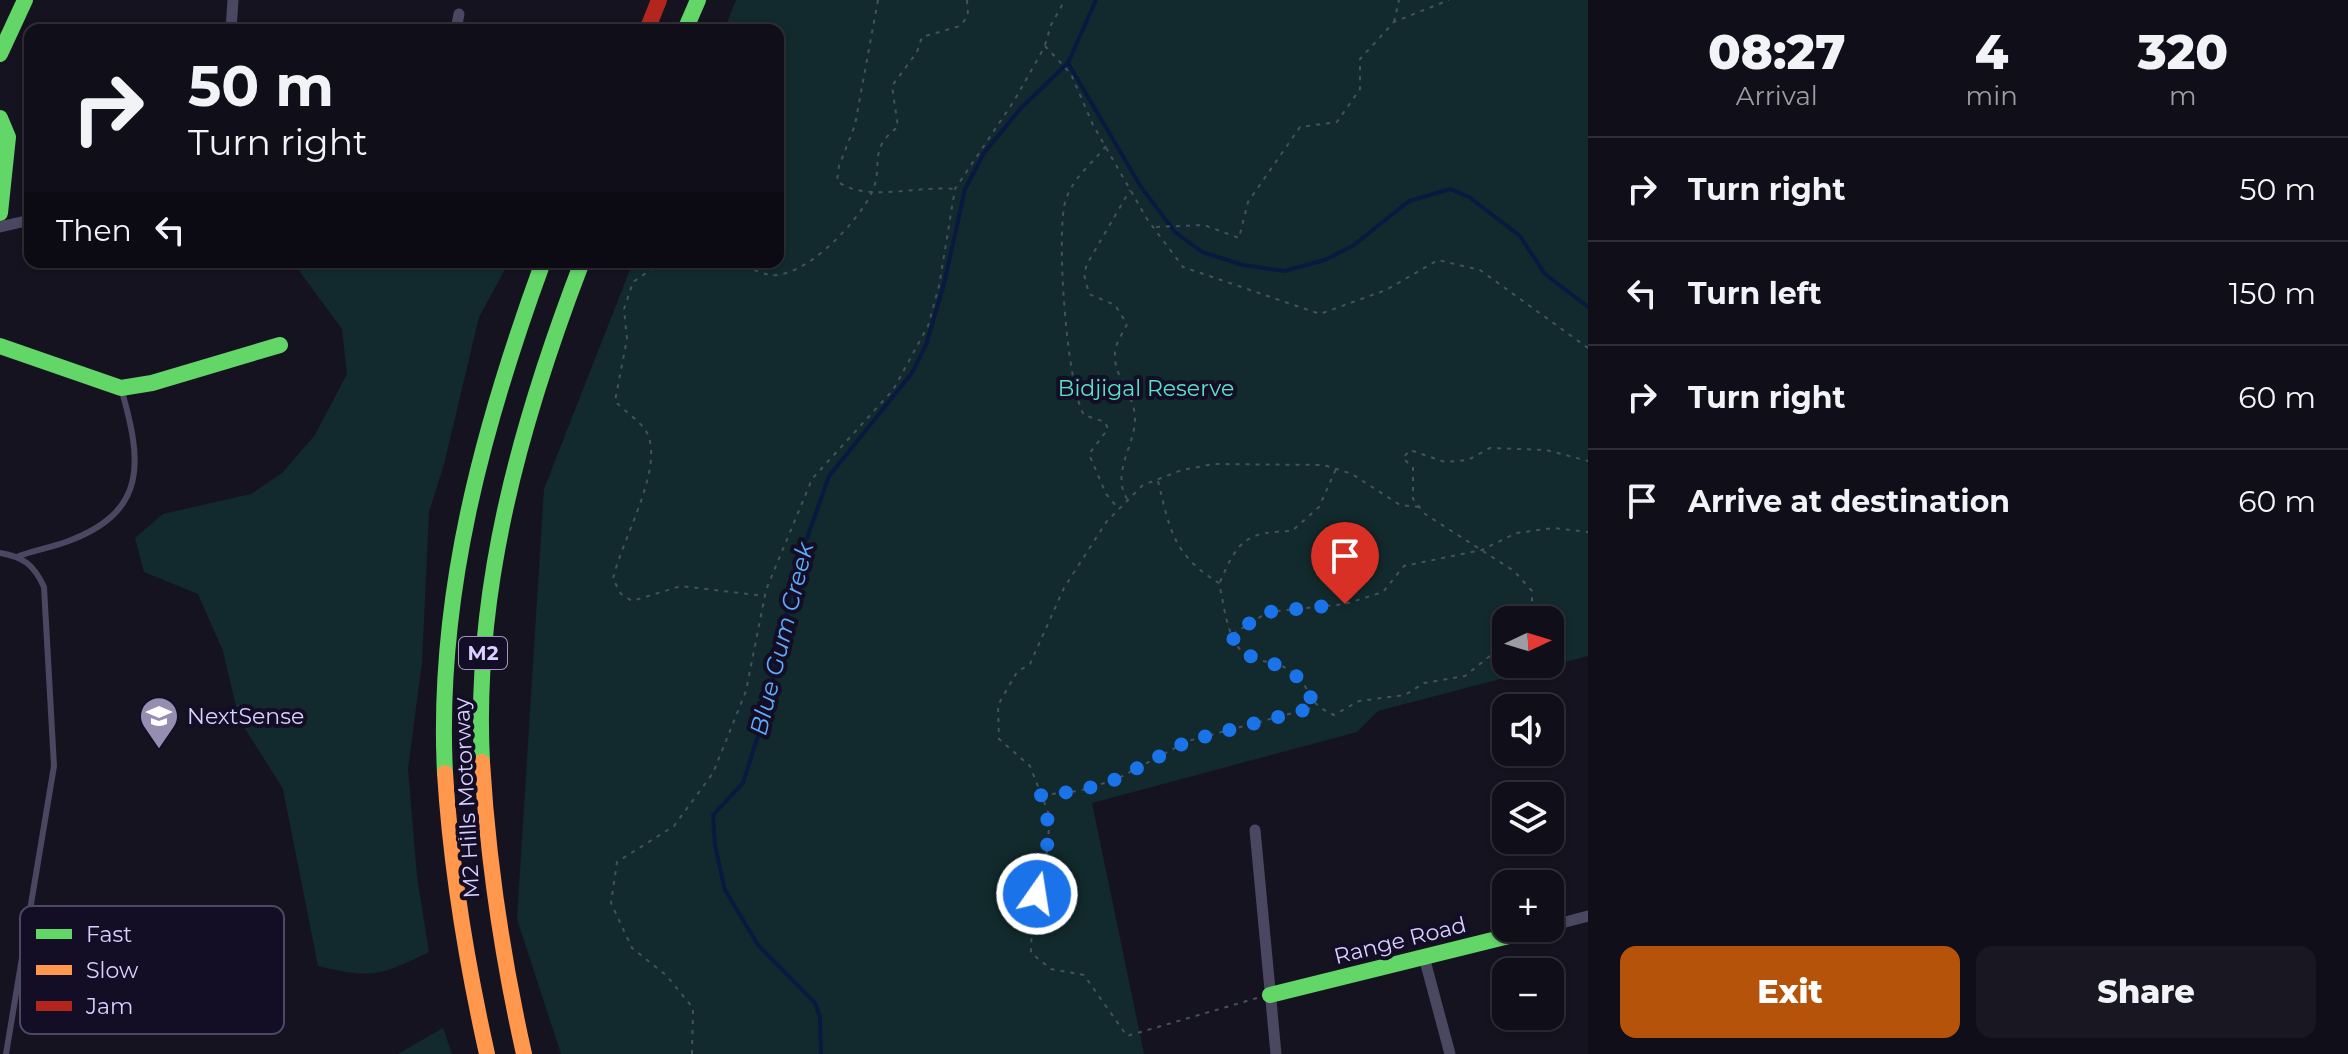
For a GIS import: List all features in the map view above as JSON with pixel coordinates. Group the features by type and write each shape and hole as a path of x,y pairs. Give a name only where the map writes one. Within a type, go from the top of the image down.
{"main road":[{"path":"0,54 25,0"},
{"path":"649,24 659,0"},
{"path":"688,24 698,0"},
{"path":"0,118 8,137 0,213"},
{"name":"M2 Hills Motorway","path":"487,1054 465,963 446,816 444,726 448,632 456,561 489,411 541,268"},
{"name":"M2 Hills Motorway","path":"524,1054 501,960 489,868 481,746 483,649 503,509 527,413 580,268"},
{"path":"0,346 121,388 152,383 280,345"},
{"name":"Range Road","path":"1270,995 1492,940"}],"street":[{"path":"231,24 233,0"},
{"path":"457,24 459,14"},
{"path":"0,227 24,221"},
{"path":"1255,830 1276,1054"},
{"path":"1564,922 1588,916"},
{"path":"1424,957 1450,1054"}],"lane":[{"path":"0,553 19,556 66,542 108,522 129,497 137,470 133,430 121,388"},
{"path":"19,556 39,575 48,606 54,766 31,906"},
{"path":"6,1054 20,970"}],"path":[{"path":"878,0 855,125 837,181 847,189 873,191 933,187 955,189"},
{"path":"752,268 770,275 791,273 822,253 873,191 875,162 883,137 898,127 892,86 917,52 922,37 960,26 968,16 967,0"},
{"path":"692,1054 693,1008 666,975 632,948 611,903 617,862 674,826 713,773 746,691 765,596 812,479 893,390 928,326 955,189 1014,101 1045,46 1065,0"},
{"path":"1394,22 1399,0"},
{"path":"1153,227 1204,225 1239,238 1248,202 1300,127 1337,122 1360,89 1360,59 1394,22 1449,0"},
{"path":"1045,46 1071,74 1106,146 1153,227 1183,267 1320,314 1386,290 1438,260 1480,270 1588,348"},
{"path":"1106,146 1077,174 1062,213 1059,242 1064,269 1066,339 1076,399 1084,415 1105,422 1108,429 1089,454 1106,494 1119,509"},
{"path":"1128,500 1121,490 1135,423 1133,401 1116,368 1114,349 1127,324 1115,305 1089,294 1084,274 1095,247 1131,189"},
{"path":"653,268 633,282 624,309 627,339 615,401 644,428 653,447 652,470 629,526 613,579 621,594 632,601 681,586 765,596"},
{"path":"1532,606 1532,591 1514,571 1419,507 1413,499 1413,468 1403,458 1410,450 1445,462 1468,460 1490,448 1546,450 1588,461"},
{"path":"1270,995 1127,1036 1084,975 1051,969 1031,953 1032,916 1047,851 1050,817 1030,766 999,739 998,705 1017,672 1030,664 1064,588 1107,521 1143,485 1214,464 1324,465 1336,468 1400,505 1419,507"},
{"path":"1336,468 1319,507 1292,531 1263,532 1248,537 1233,553 1219,583 1234,643 1250,658 1280,664 1296,676 1316,707 1334,715 1359,701 1405,695 1424,683 1465,676 1492,654"},
{"path":"1158,479 1172,538 1199,570 1219,583"},
{"path":"1232,634 1268,612 1345,604 1383,592 1404,566 1482,550 1516,533 1554,528 1588,532"},
{"path":"1041,795 1079,791 1117,779 1188,741 1316,707"}],"green space":[{"name":"Bidjigal Reserve","path":"736,0 1588,0 1588,656 1564,662 1564,606 1492,606 1492,678 1504,678 1378,711 1357,732 1092,803 1144,1054 561,1054 517,919 544,489 631,268 784,268 784,24 726,24"},
{"path":"297,268 506,268 479,317 444,464 429,512 422,662 408,769 417,877 429,952 398,966 364,974 318,966 283,789 239,719 223,651 198,594 144,572 135,538 163,514 251,494 282,473 315,435 347,374 342,329"},
{"path":"443,1028 452,1054 398,1054"}],"waterway":[{"path":"1096,0 1068,63 1141,187 1175,232 1202,252 1243,265 1284,271 1325,260 1354,245 1409,201 1450,189 1469,197 1520,236 1545,274 1588,307"},
{"name":"Blue Gum Creek","path":"821,1054 820,1017 815,1003 758,945 725,890 715,846 713,815 743,783 767,707 796,569 829,476 912,373 926,345 944,284 965,189 984,153 1021,108 1068,63"}],"traffic: fast":[{"path":"0,54 25,0"},
{"path":"688,24 698,0"},
{"path":"0,118 8,137 0,213"},
{"path":"445,773 444,707 448,642 468,513 501,386 541,268"},
{"path":"482,762 481,698 485,634 506,507 539,383 580,268"},
{"path":"0,346 121,388 152,383 280,345"},
{"path":"1270,995 1492,940"}],"traffic: slow":[{"path":"482,762 497,909 524,1054"},
{"path":"445,773 460,914 487,1054"}],"traffic: jam":[{"path":"649,24 659,0"}],"place":[{"name":"NextSense","path":"159,750"}],"route":[{"path":"1037,894 1047,851 1050,817 1041,795 1079,791 1117,779 1188,741 1316,707 1296,676 1280,664 1250,658 1234,643 1232,634 1268,612 1345,604"}]}
